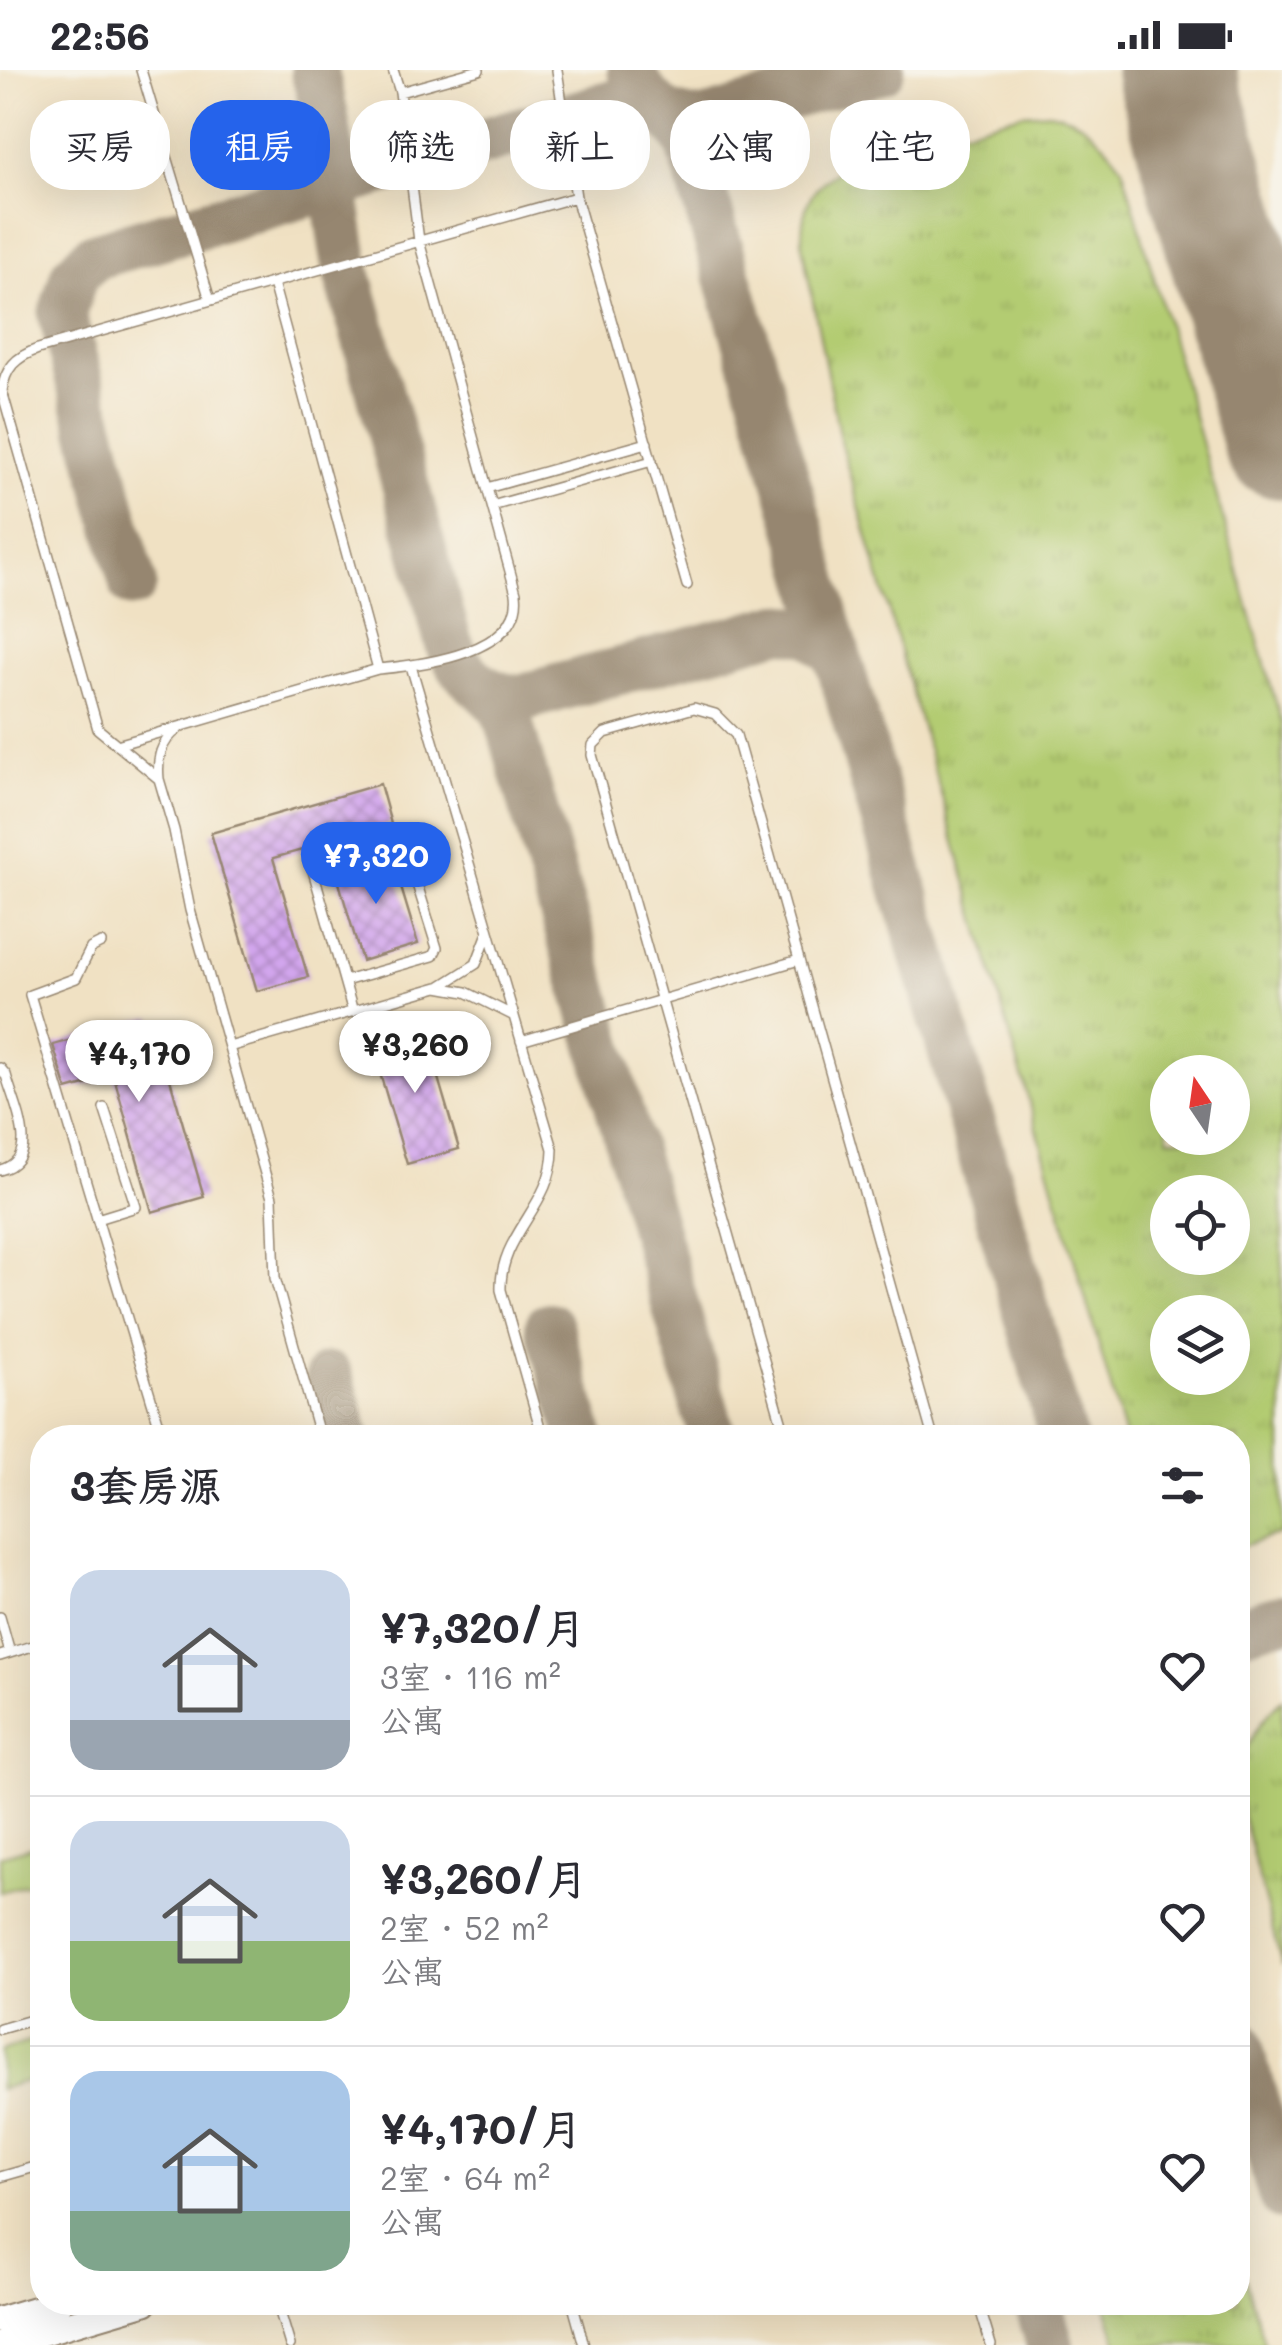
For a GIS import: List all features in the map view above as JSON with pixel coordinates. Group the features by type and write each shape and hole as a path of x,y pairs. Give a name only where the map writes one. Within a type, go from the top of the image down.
{"main road":[{"path":"0,2320 30,2311"},
{"path":"0,2345 101,2315"}],"lane":[{"path":"141,70 210,300"},
{"path":"117,745 492,641 515,616 516,592 419,241 400,92 393,70"},
{"path":"400,92 478,70"},
{"path":"556,70 576,197 687,585"},
{"path":"159,779 98,729 2,392 13,364 28,353 576,197"},
{"path":"273,282 378,670"},
{"path":"487,488 647,443"},
{"path":"492,506 652,460"},
{"path":"411,666 553,1149 553,1166 540,1200 503,1259 501,1290 540,1425"},
{"path":"782,1425 592,756 593,745 605,732 694,708 714,714 731,727 929,1425"},
{"path":"182,726 161,748 157,763 159,779 190,910 272,1198 275,1278 316,1425"},
{"path":"344,981 433,956 437,948 406,849 398,844 312,867 344,981 354,1012"},
{"path":"229,1047 438,988 476,964 489,930"},
{"path":"101,943 91,948 76,978 30,995 158,1425"},
{"path":"521,1041 799,960"},
{"path":"438,988 466,992 514,1016"},
{"path":"0,1068 6,1074 25,1144 14,1166 0,1170"},
{"path":"98,1219 136,1207 104,1108"},
{"path":"0,1617 5,1654 30,1647"},
{"path":"0,2029 30,2020"},
{"path":"0,2177 30,2168"},
{"path":"281,2315 290,2345"},
{"path":"576,2315 584,2345"},
{"path":"982,2315 990,2345"}],"green space":[{"path":"1049,112 1082,124 1122,166 1282,724 1282,1534 1250,1543 1250,1425 1122,1425 841,444 802,245 807,206 830,177 830,190 970,190 970,129 1021,114"},
{"path":"1282,1699 1282,1965 1250,1844 1250,1742"},
{"path":"30,1847 30,1883 0,1892 0,1856"},
{"path":"30,2042 30,2080 0,2089 0,2051"},
{"path":"1250,2295 1265,2345 1118,2345 1109,2315 1250,2315"}],"building":[{"path":"380,784 391,824 383,826 386,839 330,854 327,843 273,858 308,977 257,991 211,833"},
{"path":"391,854 418,944 362,961 335,869"},
{"path":"152,1017 204,1197 152,1212 114,1077 67,1090 53,1045"},
{"path":"423,1027 459,1149 407,1164 371,1043"}],"taxiway":[{"path":"314,70 326,122 349,279 448,641 468,674 498,695 524,697 780,627 811,633 837,655"},
{"path":"631,70 644,92 677,125 690,146 1059,1425"},
{"path":"133,584 62,315 74,275 94,256 608,105 633,105 704,121 881,70"},
{"path":"1150,70 1178,105 1194,136"},
{"path":"1210,70 1201,120 1217,214"},
{"path":"478,684 501,706 509,722 709,1425"},
{"path":"549,1326 577,1425"},
{"path":"329,1376 343,1425"},
{"path":"1250,1626 1282,1617"},
{"path":"1250,2084 1282,2196"},
{"path":"1042,2315 1050,2345"}],"runway":[{"path":"1175,70 1282,439"}]}
